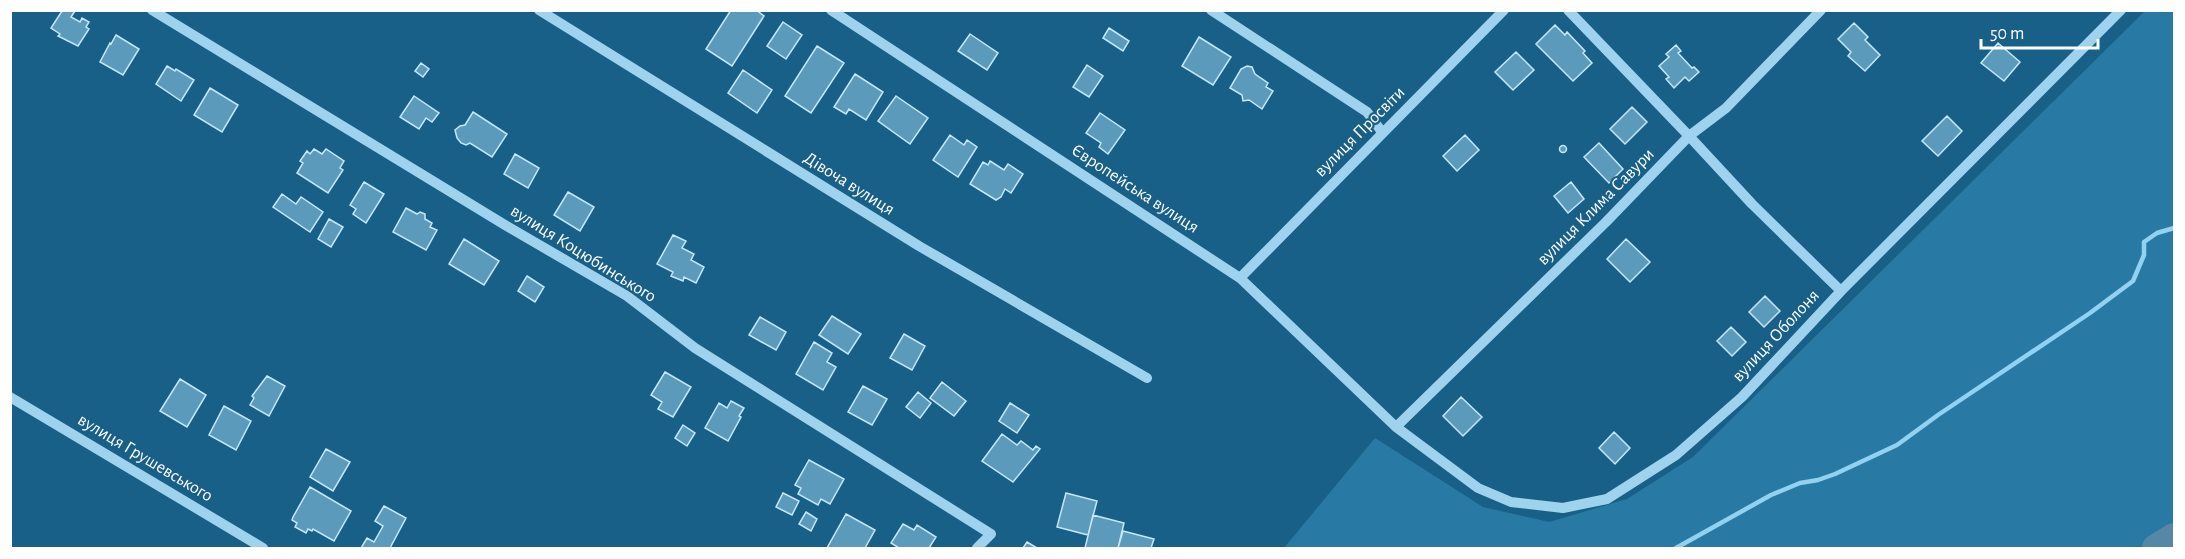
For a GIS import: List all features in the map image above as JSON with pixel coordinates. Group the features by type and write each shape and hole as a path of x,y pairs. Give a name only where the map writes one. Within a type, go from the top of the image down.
{"street":[{"name":"вулиця Коцюбинського","path":"152,10 505,225 627,296 695,348 991,534 977,549"},
{"name":"Дівоча вулиця","path":"539,10 919,246 1147,378"},
{"name":"Європейська вулиця","path":"831,10 1240,278 1396,427"},
{"path":"1210,10 1367,112 1382,132"},
{"name":"вулиця Просвіти","path":"1240,278 1504,10"},
{"path":"1568,10 1752,204 1841,291"},
{"name":"вулиця Клима Савури","path":"1396,427 1605,222 1689,136 1726,108 1821,10"},
{"name":"вулиця Оболоня","path":"1396,427 1478,488 1511,502 1563,508 1607,499 1676,455 1742,397 1841,291 2121,10"},
{"name":"вулиця Грушевського","path":"10,396 263,549"}],"shaded area":[{"path":"2145,11 2174,11 2174,548 1284,548 1375,438 1483,507 1549,522 1627,499 1693,457"}],"building":[{"path":"731,10 756,10 764,16 732,66 706,49"},
{"path":"62,11 75,11 71,17 80,22 82,18 89,22 86,27 89,29 78,46 58,36 60,34 51,28"},
{"path":"783,22 802,35 786,59 767,46"},
{"path":"1854,23 1868,37 1865,40 1880,55 1865,71 1848,56 1851,52 1838,39"},
{"path":"1555,25 1565,35 1567,32 1585,51 1583,53 1592,63 1573,81 1536,44"},
{"path":"1109,28 1129,41 1123,51 1103,38"},
{"path":"970,34 998,53 987,70 958,51"},
{"path":"116,35 139,49 123,75 100,62"},
{"path":"1199,37 1231,57 1213,85 1182,66"},
{"path":"1998,43 2020,62 2004,81 1981,63"},
{"path":"1676,45 1681,51 1678,53 1699,72 1689,81 1685,77 1674,88 1666,79 1669,77 1659,66 1669,57 1666,54"},
{"path":"817,46 844,63 811,113 785,96"},
{"path":"1516,52 1534,70 1513,90 1495,72"},
{"path":"421,63 429,69 423,77 415,71"},
{"path":"1087,65 1103,76 1089,97 1073,87"},
{"path":"167,66 194,80 181,101 156,84"},
{"path":"1247,66 1252,67 1255,74 1268,83 1266,87 1273,91 1262,109 1249,100 1243,101 1242,95 1230,88 1241,69"},
{"path":"743,70 772,90 757,113 728,93"},
{"path":"855,74 883,92 866,120 849,109 846,114 834,107"},
{"path":"210,88 238,105 222,132 194,115"},
{"path":"414,96 439,113 432,122 426,118 419,129 400,117"},
{"path":"896,96 928,118 910,144 878,121"},
{"path":"1632,107 1647,122 1625,144 1610,129"},
{"path":"473,112 507,134 492,157 470,143 466,145 461,143 457,138 455,130 465,125"},
{"path":"1100,113 1125,130 1108,154 1099,147 1101,143 1086,133"},
{"path":"1947,116 1962,131 1938,156 1922,141"},
{"path":"950,135 964,145 967,140 977,147 958,177 933,160"},
{"path":"1465,135 1479,150 1457,171 1443,156"},
{"path":"1599,143 1623,169 1609,183 1584,157"},
{"path":"1563,146 1566,149 1563,152 1560,149"},
{"path":"314,149 322,154 326,149 344,161 340,168 343,170 328,193 297,173 303,163 300,161 307,151 310,154"},
{"path":"515,154 539,168 528,188 504,174"},
{"path":"990,161 1004,170 1008,164 1023,174 1011,193 1005,189 1001,197 996,200 970,184 983,162 988,165"},
{"path":"364,182 384,194 366,223 353,214 356,209 350,205"},
{"path":"1571,182 1584,199 1568,213 1554,196"},
{"path":"568,192 594,207 580,231 554,215"},
{"path":"282,194 296,204 301,197 323,212 310,232 273,207"},
{"path":"406,208 417,214 420,212 425,214 425,219 432,223 430,227 437,230 426,250 393,232"},
{"path":"329,219 343,227 331,247 318,239"},
{"path":"673,235 686,241 682,248 694,254 691,260 704,267 696,283 684,277 683,281 671,276 673,272 657,264"},
{"path":"464,239 499,261 484,285 449,264"},
{"path":"1626,239 1650,262 1630,282 1607,259"},
{"path":"527,276 544,287 535,302 518,291"},
{"path":"1765,296 1780,311 1764,327 1749,312"},
{"path":"832,316 861,334 848,354 819,335"},
{"path":"760,317 786,332 776,350 749,335"},
{"path":"1731,327 1746,342 1732,356 1717,341"},
{"path":"904,334 925,346 912,370 890,358"},
{"path":"814,342 832,353 827,362 836,367 823,390 796,374"},
{"path":"665,372 691,387 673,417 658,409 662,402 651,395"},
{"path":"267,376 285,386 269,416 250,405 254,398 252,396"},
{"path":"180,379 206,395 187,427 160,411"},
{"path":"942,382 966,401 954,416 930,398"},
{"path":"863,386 887,399 872,425 848,412"},
{"path":"918,392 931,403 920,418 906,407"},
{"path":"1461,397 1482,417 1463,436 1443,416"},
{"path":"731,401 744,408 728,441 705,428 719,403 727,408"},
{"path":"1010,403 1029,415 1017,433 999,421"},
{"path":"224,406 251,421 236,450 209,435"},
{"path":"683,425 695,433 687,446 675,438"},
{"path":"1614,432 1630,448 1615,464 1599,448"},
{"path":"1002,434 1017,445 1021,441 1033,450 1036,446 1040,449 1013,482 982,461"},
{"path":"326,449 350,462 333,491 310,477"},
{"path":"809,460 844,479 830,504 821,499 818,505 798,494 801,488 795,485"},
{"path":"310,487 351,511 334,541 313,529 312,531 308,529 306,533 295,527 297,523 292,520 293,517"},
{"path":"783,493 799,501 792,515 776,507"},
{"path":"1066,493 1097,501 1088,535 1057,527"},
{"path":"384,506 406,518 390,548 361,548 367,538 374,542 383,526 375,521"},
{"path":"806,512 817,519 811,531 799,524"},
{"path":"846,514 875,530 865,548 827,548"},
{"path":"1093,515 1124,523 1118,548 1085,548"},
{"path":"903,524 914,530 917,525 936,537 929,548 899,548 891,543"},
{"path":"1123,531 1154,539 1151,548 1118,548"},
{"path":"1027,542 1037,548 1023,548"}],"waterway":[{"path":"1676,548 1771,495 1800,483 1835,474 1897,445 2133,281 2144,255 2144,242 2157,233 2174,228"},
{"path":"2156,548 2174,537"}]}
